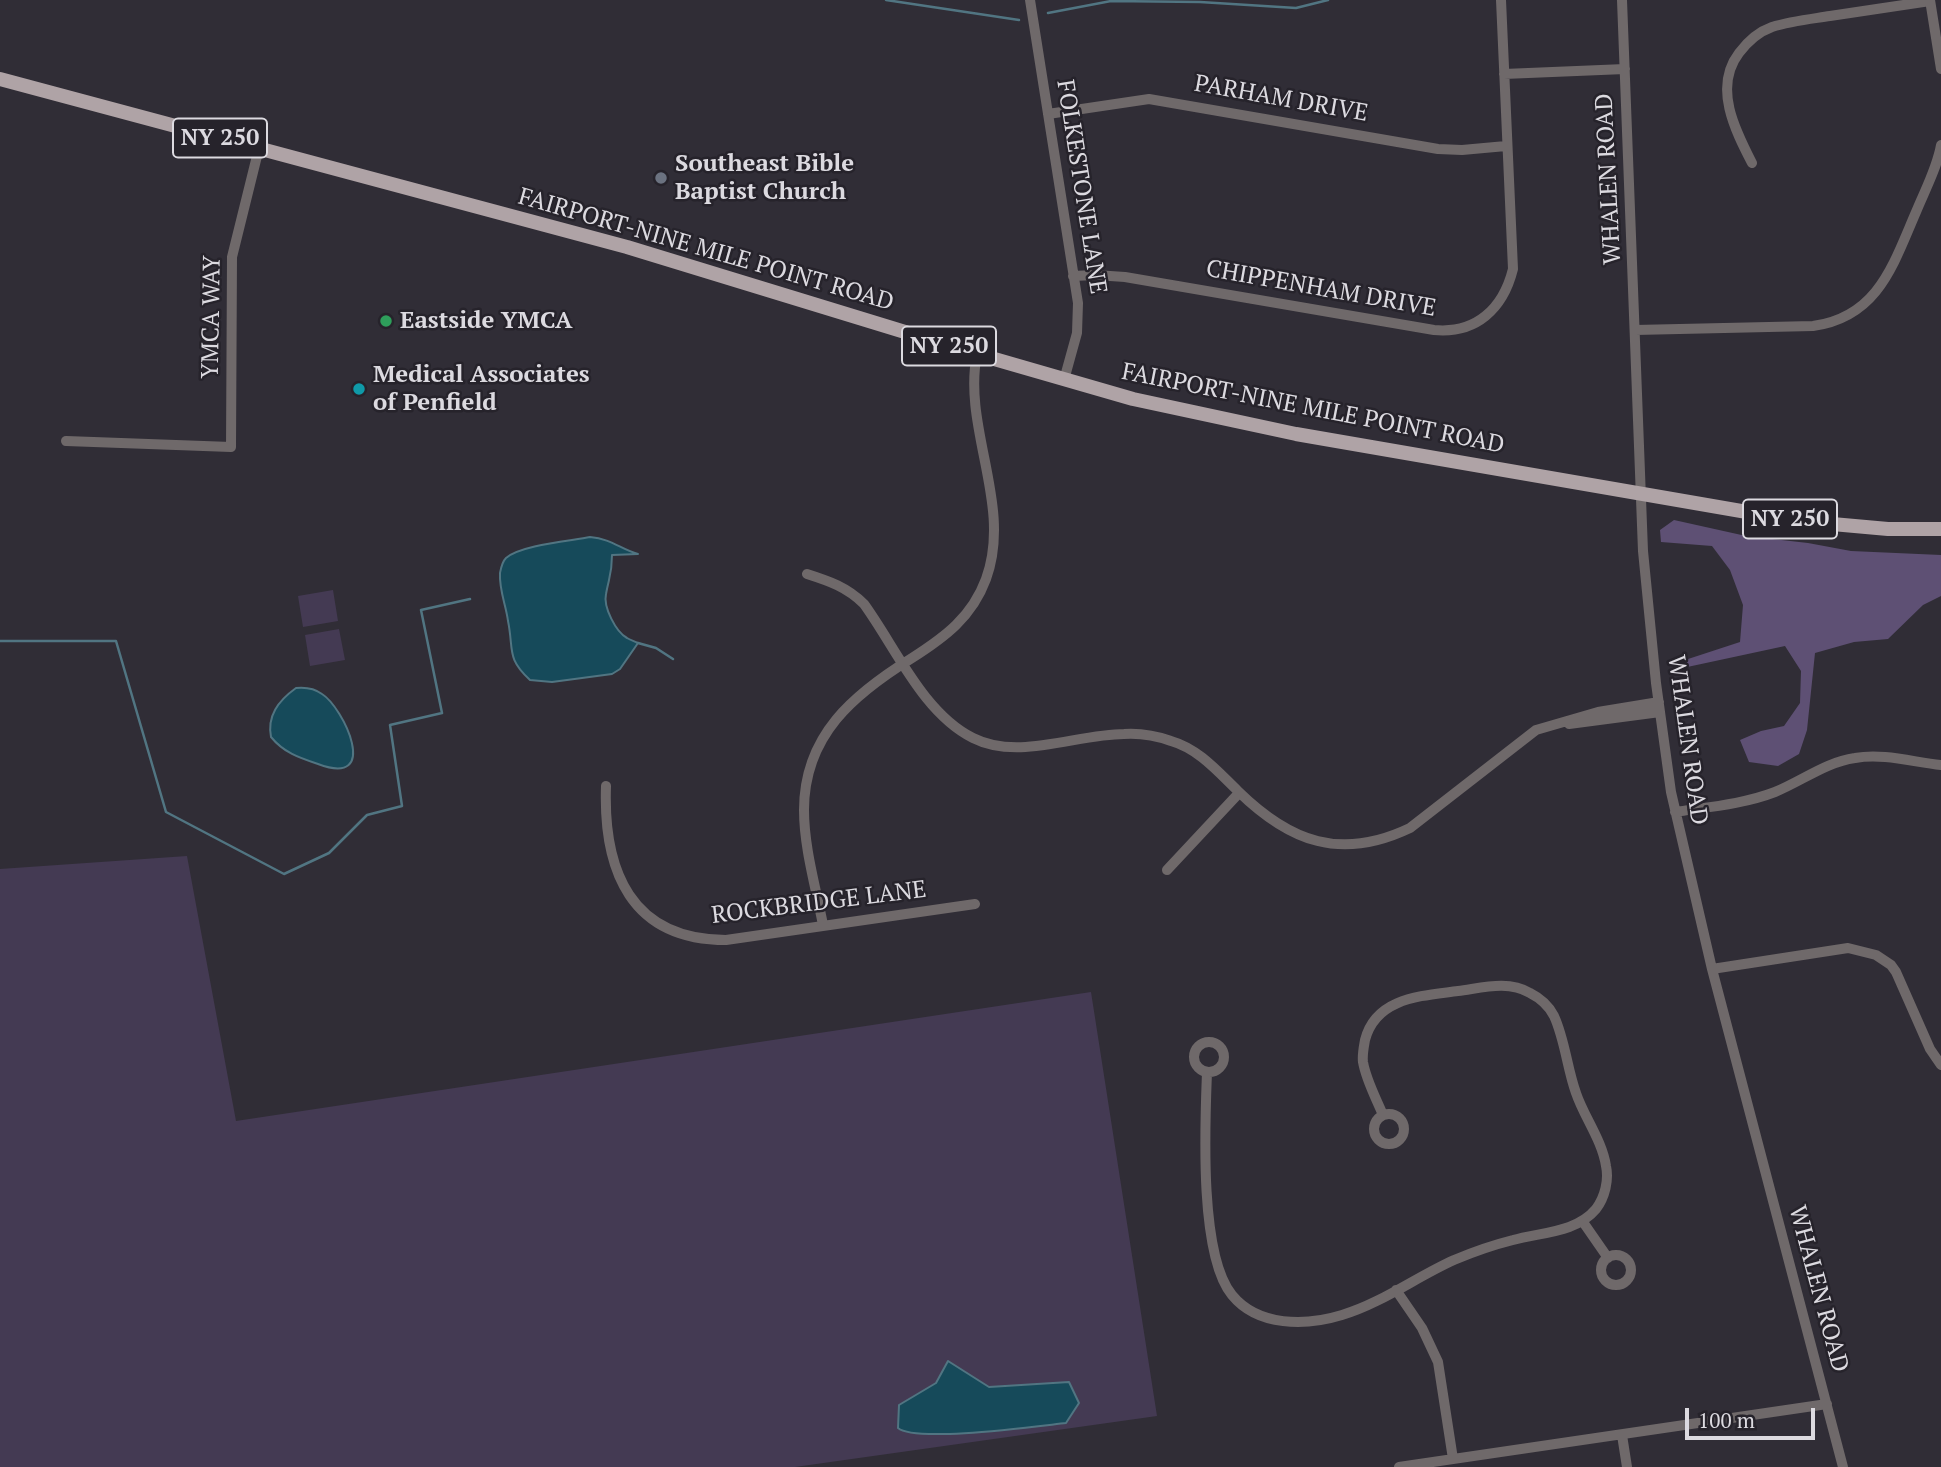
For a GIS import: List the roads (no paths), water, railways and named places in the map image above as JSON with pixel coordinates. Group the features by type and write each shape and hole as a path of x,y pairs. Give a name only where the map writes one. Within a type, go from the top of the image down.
{"main road":[{"name":"FAIRPORT-NINE MILE POINT ROAD","path":"0,79 627,247 1064,380 1204,415 1296,434 1843,527 1941,529"}],"street":[{"name":"FOLKESTONE LANE","path":"1030,0 1079,323 1064,380"},
{"name":"CHIPPENHAM DRIVE","path":"1073,276 1125,277 1414,327 1446,331 1464,329 1494,308 1508,287 1513,270 1501,0"},
{"name":"WHALEN ROAD","path":"1622,0 1641,493 1647,598 1659,707 1675,812 1712,969 1843,1467"},
{"path":"1752,163 1738,134 1728,100 1730,72 1735,58 1756,35 1787,23 1930,0 1941,69"},
{"path":"1504,74 1625,69"},
{"name":"PARHAM DRIVE","path":"1048,114 1149,99 1438,149 1506,146"},
{"path":"1635,330 1813,326 1830,324 1847,317 1866,303 1885,281 1933,172 1941,145"},
{"name":"YMCA WAY","path":"66,441 231,447 232,257 259,148"},
{"path":"823,925 804,810 811,764 832,723 853,700 872,684 949,634 965,619 986,580 992,558 993,512 972,383 977,354"},
{"path":"807,574 852,592 864,604 941,716 976,740 1014,748 1110,735 1159,738 1189,748 1275,823 1310,841 1351,845 1390,837 1410,828 1520,740 1548,725 1598,712 1659,707"},
{"path":"1675,812 1768,794 1825,767 1852,758 1874,757 1941,765"},
{"name":"ROCKBRIDGE LANE","path":"606,786 608,836 621,883 637,906 665,928 696,938 726,940 975,904"},
{"path":"1167,870 1239,793"},
{"path":"1712,969 1835,948 1856,949 1876,955 1896,972 1930,1049 1941,1065"},
{"path":"1207,1072 1205,1163 1216,1257 1224,1282 1232,1295 1259,1314 1274,1320 1323,1320 1357,1310 1432,1270 1487,1248 1583,1222 1597,1208 1603,1195 1607,1167 1575,1091 1554,1016 1546,1005 1531,993 1512,986 1407,999 1383,1010 1368,1031 1363,1060 1383,1115"},
{"path":"1583,1222 1608,1258"},
{"path":"1396,1290 1423,1328 1438,1363 1453,1460"},
{"path":"1399,1467 1827,1404"},
{"path":"1622,1435 1627,1467"}],"water":[{"path":"590,537 638,554 612,555 606,599 608,612 619,630 638,643 620,669 612,674 552,682 530,680 517,666 512,653 501,585 503,563 506,558 523,550"},
{"path":"296,688 310,688 319,692 339,714 352,743 353,756 349,765 337,768 305,760 287,751 271,737 271,722 275,710"},
{"path":"948,1361 989,1387 1069,1382 1079,1403 1066,1423 951,1434 909,1432 898,1428 899,1405 936,1383"}],"waterway":[{"path":"886,0 1019,20"},
{"path":"1048,13 1111,1 1200,2 1296,8 1328,0"},
{"path":"0,641 116,641 166,812 284,874 329,853 367,815 402,806 390,725 442,713 421,610 470,599"},
{"path":"638,643 656,648 673,659"}],"place":[{"name":"Southeast Bible Baptist Church","path":"661,178"},
{"name":"Eastside YMCA","path":"386,321"},
{"name":"Medical Associates of Penfield","path":"359,389"}]}
